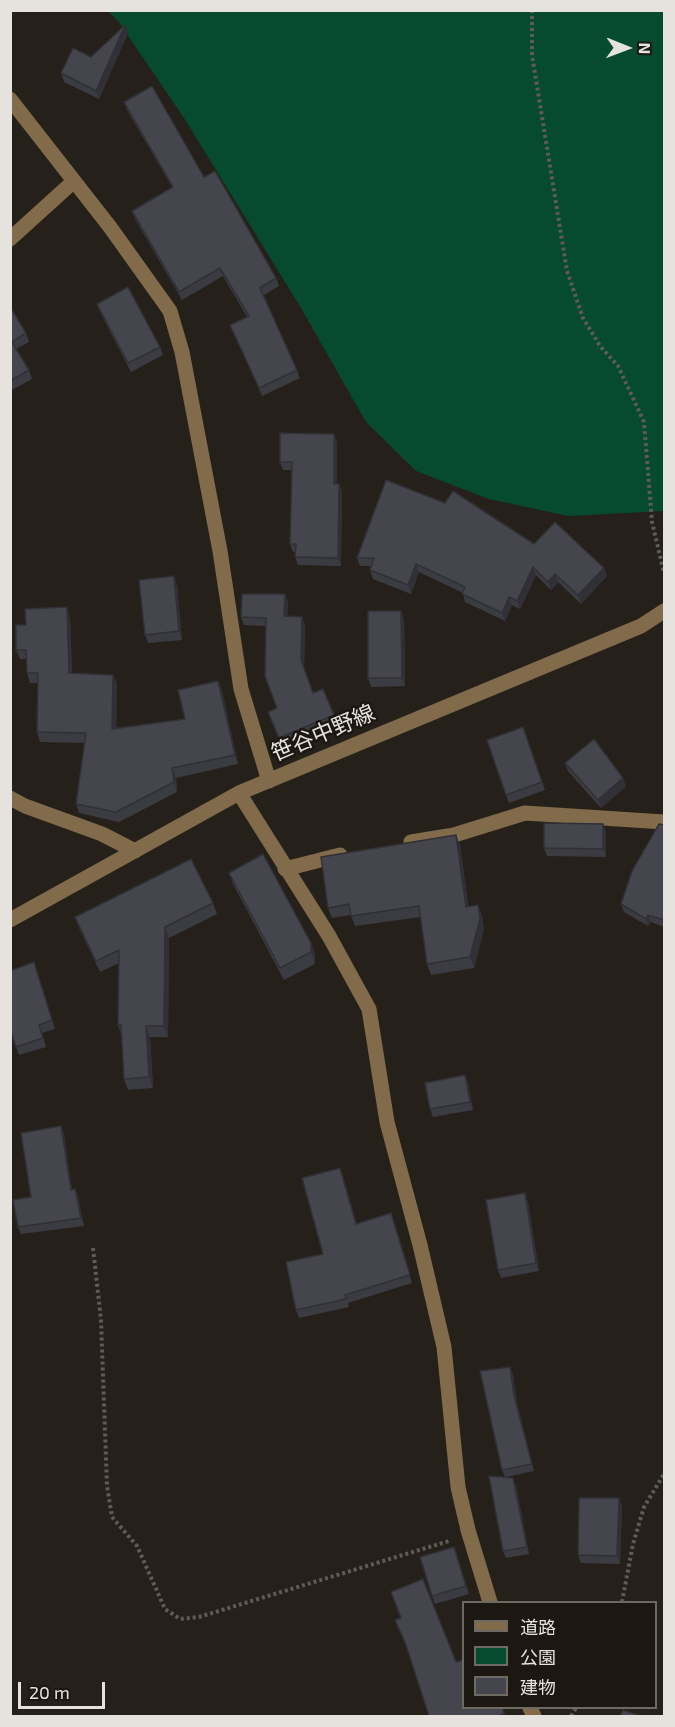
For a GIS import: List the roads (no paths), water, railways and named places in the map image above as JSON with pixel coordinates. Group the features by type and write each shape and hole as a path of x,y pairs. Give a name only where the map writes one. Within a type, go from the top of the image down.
{"street":[{"path":"10,99 170,311 182,352 220,551 241,689 269,781"},
{"path":"10,239 74,181"},
{"name":"笹谷中野線","path":"10,920 239,793 641,626 664,611"},
{"path":"239,793 329,936 369,1009 387,1122 444,1347 458,1486 490,1601"},
{"path":"10,798 25,806 102,834 135,851"},
{"path":"396,845 454,835 525,813 664,822"},
{"path":"285,869 315,859 350,853"}]}
